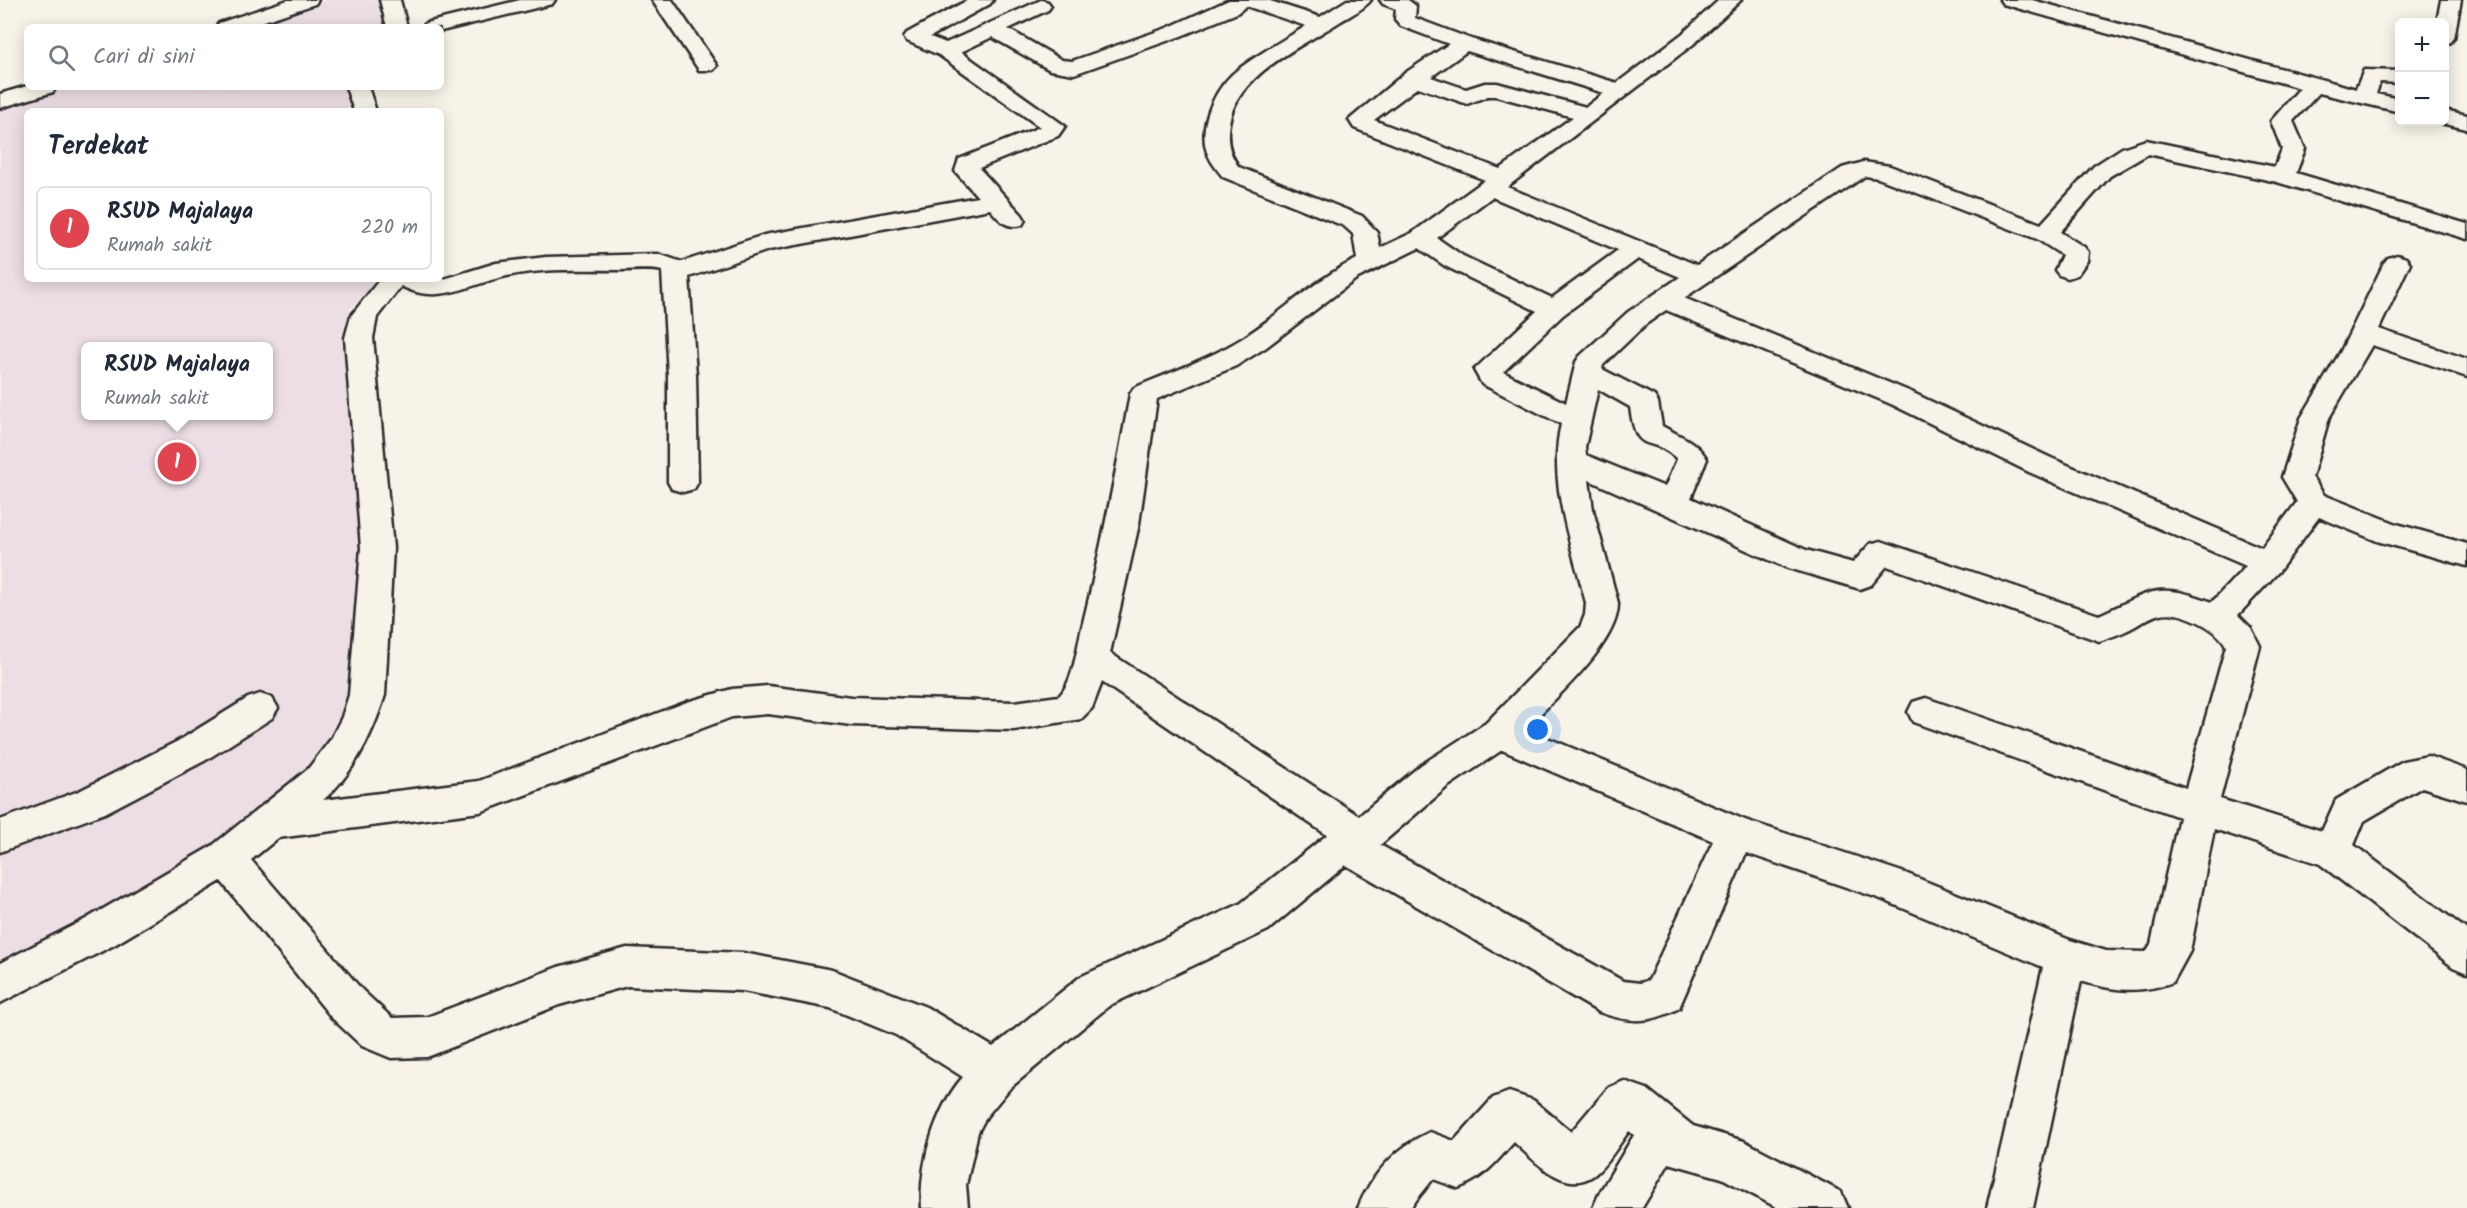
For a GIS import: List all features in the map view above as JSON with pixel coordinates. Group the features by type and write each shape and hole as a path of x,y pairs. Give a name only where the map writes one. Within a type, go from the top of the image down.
{"street":[{"path":"235,24 308,0"},
{"path":"390,0 396,24"},
{"path":"444,24 545,0"},
{"path":"662,0 706,66"},
{"path":"983,0 914,37 946,51 1054,126 1050,131 967,164 967,171 1013,220"},
{"path":"993,29 1067,69 1174,32 1230,9 1242,0"},
{"path":"1247,0 1324,25"},
{"path":"1360,0 1234,83 1222,106 1216,146 1217,155 1231,172 1353,221 1365,232 1370,261"},
{"path":"1390,0 1406,6 1405,20 1408,22 1620,91"},
{"path":"268,823 480,796 700,712 732,703 768,700 850,711 1014,716 1060,712 1069,709 1080,698 1092,658 1123,524 1142,397 1155,388 1227,360 1347,274 1421,238 1590,115 1689,38 1731,0"},
{"path":"2010,0 2314,85 2395,105"},
{"path":"2448,18 2451,0"},
{"path":"946,51 1041,6"},
{"path":"1464,42 1361,118 1362,123 1636,249 1698,275"},
{"path":"2364,97 2372,75 2395,77"},
{"path":"1413,78 1467,97 1485,89 1497,90 1590,115"},
{"path":"2282,176 2295,154 2295,146 2282,121 2283,118 2314,85"},
{"path":"0,101 35,90"},
{"path":"358,90 364,108"},
{"path":"2449,118 2467,122"},
{"path":"2046,234 2091,178 2133,150 2146,147 2282,176 2467,232"},
{"path":"945,1208 943,1185 957,1128 970,1102 995,1073 1095,991 1254,917 1434,776 1499,733 1593,635 1602,615 1600,595 1578,510 1570,447 1590,362 1637,318 1851,173 1864,169 1882,171 2046,234 2075,252 2074,261 2068,270"},
{"path":"676,273 764,243 995,201"},
{"path":"1421,238 1454,261 1554,309"},
{"path":"1577,420 1492,378 1488,370 1554,309 1636,249"},
{"path":"413,282 422,287 442,288 509,268 615,263 664,263 672,266 676,273 682,375 683,482"},
{"path":"2397,263 2363,333 2314,418 2297,477 2313,503 2388,533 2467,555"},
{"path":"0,984 100,932 226,858 321,780 345,749 360,718 367,695 377,548 358,338 364,316 391,282"},
{"path":"1663,300 1901,398 2040,465 2268,563"},
{"path":"2363,333 2467,368"},
{"path":"1588,373 1644,402 1648,430 1685,449 1690,455 1692,459 1674,503"},
{"path":"1499,733 1736,833 1891,885 2066,957 2106,970 2138,972 2158,969 2170,951 2208,769 2243,646 2241,638 2235,631 2217,617 2167,601 2155,602 2115,624 2099,628 1881,552 1860,577 1796,559 1674,503 1572,461"},
{"path":"2217,617 2268,563 2313,503"},
{"path":"1092,658 1353,841 1614,998 1628,1002 1649,1004 1664,994 1736,833"},
{"path":"0,836 92,802 193,750 260,708"},
{"path":"1926,712 2201,809 2333,851 2467,954"},
{"path":"2333,851 2349,811 2416,772 2428,771 2467,786"},
{"path":"226,858 347,1004 377,1032 391,1038 427,1037 558,986 627,967 743,972 832,989 911,1021 995,1073"},
{"path":"2010,1208 2066,957"},
{"path":"1381,1208 1417,1163 1430,1155 1452,1164 1458,1165 1466,1161 1509,1114 1517,1116 1566,1157 1581,1159 1624,1103 1631,1104 1662,1132 1682,1146 1695,1151 1728,1157 1825,1208"},
{"path":"1616,1208 1662,1132"}],"shaded area":[{"path":"327,0 378,0 387,24 251,24"},
{"path":"41,90 358,90 364,108 24,108 24,282 378,282 351,308 342,340 366,584 339,753 232,841 0,973 0,103"}],"place":[{"name":"RSUD Majalaya","path":"177,462"}]}
